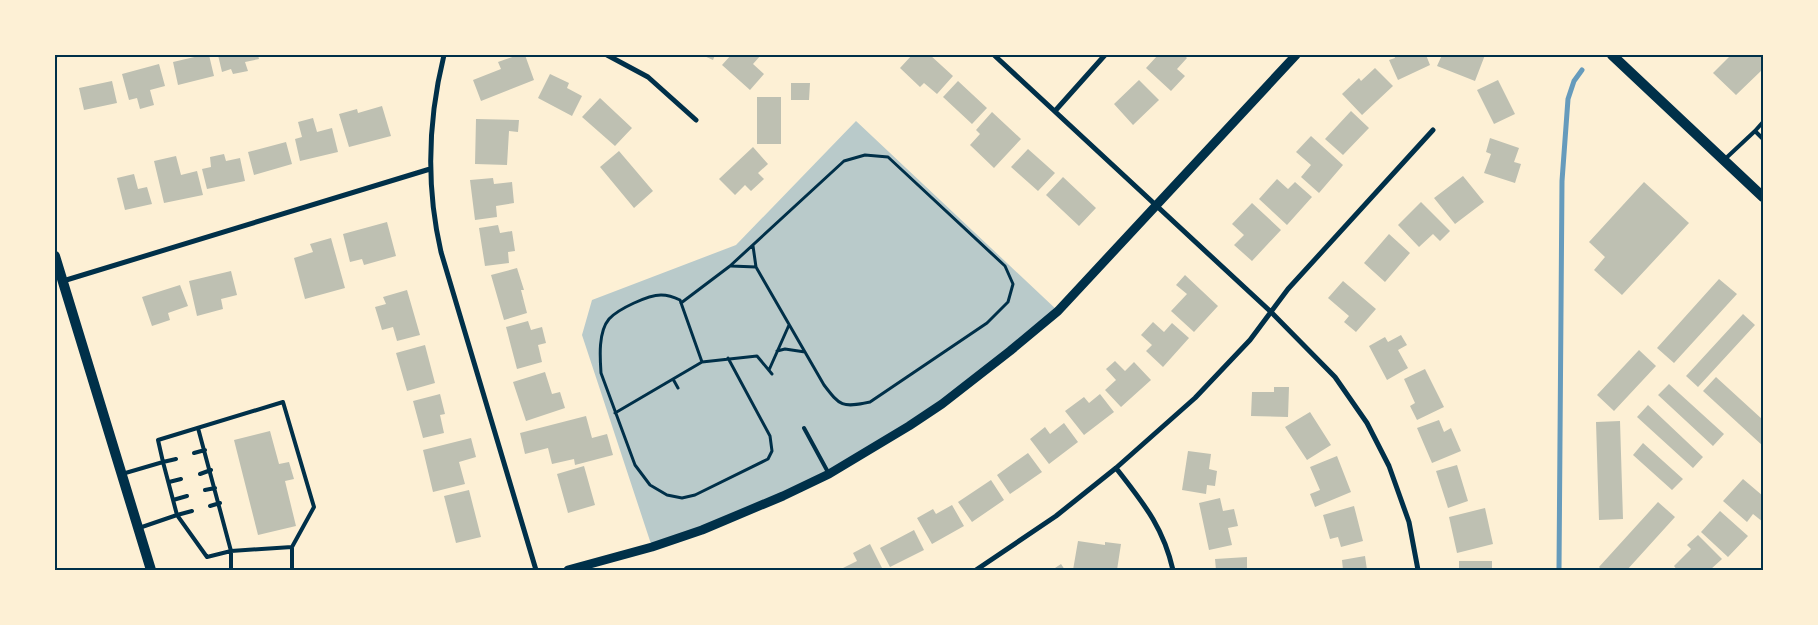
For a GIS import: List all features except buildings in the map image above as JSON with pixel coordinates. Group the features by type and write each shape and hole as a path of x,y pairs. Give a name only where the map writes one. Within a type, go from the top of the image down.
{"main road":[{"path":"1612,55 1763,197"},
{"path":"55,256 151,570"}],"street":[{"path":"444,55 433,114 430,169 433,211 440,252 536,570"},
{"path":"607,55 648,77 696,120"},
{"path":"994,55 1271,312 1335,376 1367,423 1389,466 1403,502 1414,544 1418,570"},
{"path":"1055,112 1106,55"},
{"path":"568,570 636,552 702,530 760,506 829,474 942,404 1010,352 1058,311 1296,55"},
{"path":"976,570 1056,516 1116,468 1195,398 1250,340 1288,289 1434,130"},
{"path":"63,282 430,169"},
{"path":"1116,468 1147,507 1156,522 1168,548 1173,570"}],"lane":[{"path":"1724,160 1763,122"},
{"path":"1755,131 1763,139"},
{"path":"292,547 231,551 207,557 177,515 158,440 283,402 314,507 292,547 292,570"},
{"path":"198,428 220,503 231,551 231,570"},
{"path":"804,428 829,474"},
{"path":"194,453 205,450"},
{"path":"122,474 176,458"},
{"path":"200,474 210,470"},
{"path":"168,482 181,479"},
{"path":"205,490 215,488"},
{"path":"173,500 187,496"},
{"path":"210,506 220,503"},
{"path":"138,528 192,511"}],"path":[{"path":"681,303 753,246 844,161 865,155 888,157 1005,266 1014,284 1008,302 987,323 870,402 853,406 837,402 824,385 756,267 753,246"},
{"path":"730,266 756,267"},
{"path":"702,362 680,300 670,296 660,294 630,304 608,320 603,332 600,359 601,373 635,465 650,485 667,495 682,498 696,496 768,459 772,451 770,436 728,358"},
{"path":"769,370 789,325"},
{"path":"777,352 785,349 805,352"},
{"path":"615,412 702,362 757,356 772,374"},
{"path":"673,379 678,388"}],"shaded area":[{"path":"856,121 1058,311 942,404 829,474 652,547 582,335 592,300 736,245"}],"waterway":[{"path":"1559,570 1562,181 1568,99 1574,81 1582,70"}]}
